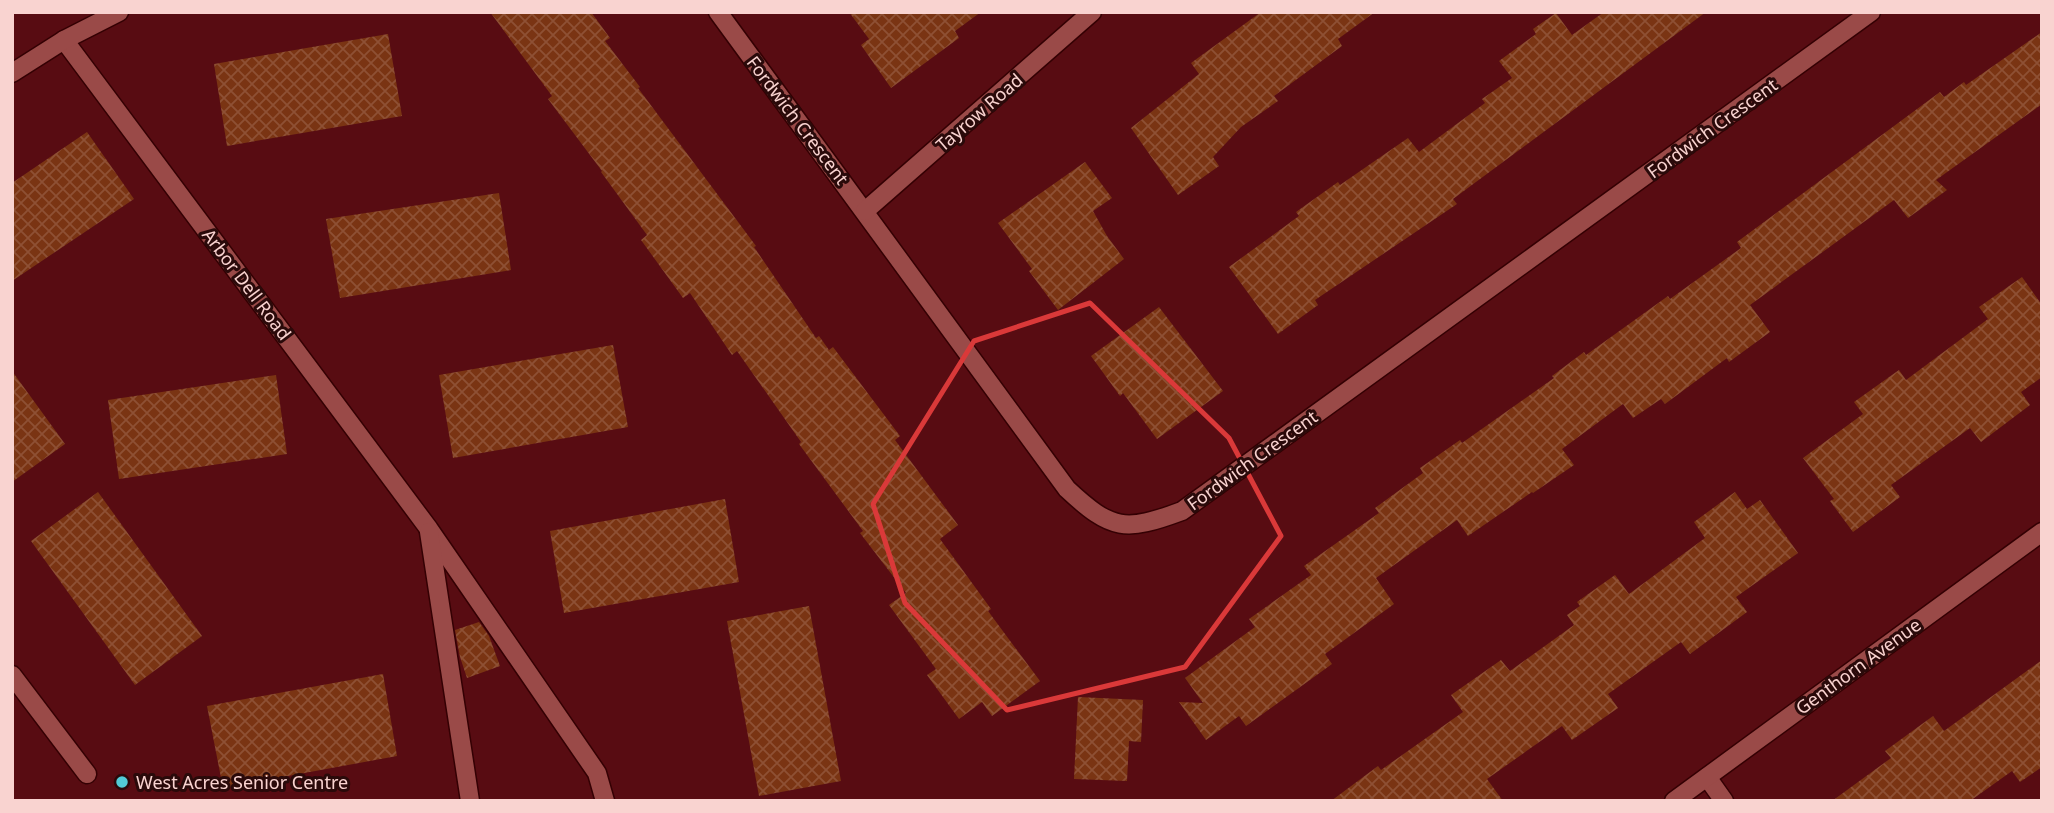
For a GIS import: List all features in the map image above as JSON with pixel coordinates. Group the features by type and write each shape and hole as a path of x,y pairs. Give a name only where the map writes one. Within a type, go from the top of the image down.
{"street":[{"path":"12,72 64,40 119,12"},
{"name":"Fordwich Crescent","path":"718,12 1067,489 1094,514 1119,525 1154,521 1182,511 1194,503 1871,12"},
{"name":"Tayrow Road","path":"865,211 1092,12"},
{"name":"Arbor Dell Road","path":"64,40 429,529 597,773 605,801"},
{"name":"Arbor Dell Road","path":"429,529 470,801"},
{"name":"Genthorn Avenue","path":"1674,801 2042,532"},
{"path":"12,675 87,774"},
{"path":"1707,777 1724,801"}],"highlighted area":[{"path":"1090,303 1229,438 1281,536 1185,667 1007,710 905,603 873,504 974,341"}],"building":[{"path":"490,12 591,12 610,38 605,41 756,246 754,247 816,338 819,336 829,350 833,347 900,436 895,440 958,525 940,539 991,609 988,611 1040,681 992,716 982,702 959,719 927,675 936,669 889,605 906,593 860,533 863,531 799,444 801,442 737,351 732,355 690,293 683,298 641,240 647,235 548,99 552,96"},
{"path":"849,12 981,12 955,31 959,38 891,88 861,45 869,39"},
{"path":"1261,12 1375,12 1338,39 1342,46 1274,96 1278,101 1241,127 1213,157 1219,166 1178,195 1131,128 1199,74 1191,63"},
{"path":"1604,12 1706,12 1453,199 1457,204 1315,300 1318,305 1278,334 1229,267 1299,216 1296,212 1338,182 1340,185 1408,138 1419,152 1485,103 1482,99 1512,78 1499,61 1536,34 1533,29 1556,13 1572,35"},
{"path":"2042,32 2042,104 1936,180 1947,190 1908,218 1894,200 1750,305 1770,332 1729,362 1727,358 1665,404 1661,399 1633,418 1623,404 1562,449 1574,465 1468,536 1457,520 1376,578 1394,604 1325,654 1332,664 1246,726 1239,716 1206,740 1179,702 1203,703 1185,678 1255,627 1249,619 1311,575 1304,566 1379,513 1375,508 1423,473 1420,468 1460,440 1462,443 1554,378 1552,376 1584,352 1586,355 1741,248 1737,242 1940,92 1944,97 1964,82 1966,85"},
{"path":"388,34 402,116 227,146 214,64"},
{"path":"87,132 134,199 12,281 12,183"},
{"path":"1085,162 1112,198 1093,211 1124,259 1058,310 998,223"},
{"path":"499,193 511,270 340,298 326,219"},
{"path":"2022,277 2042,305 2042,377 2021,392 2030,405 1981,442 1970,428 1891,485 1900,497 1853,532 1830,501 1834,499 1803,458 1863,414 1854,402 1899,370 1906,380 1988,319 1979,307"},
{"path":"1159,307 1223,391 1157,439 1123,393 1120,396 1091,356"},
{"path":"613,345 628,427 453,458 439,375"},
{"path":"12,371 65,444 12,482"},
{"path":"276,375 287,454 119,479 108,400"},
{"path":"98,492 202,636 135,685 31,541"},
{"path":"1735,492 1747,509 1760,500 1798,553 1736,597 1747,612 1690,654 1681,642 1608,694 1618,708 1572,740 1562,726 1487,779 1503,801 1331,801 1378,766 1381,770 1463,712 1451,695 1501,660 1510,671 1574,625 1567,615 1580,606 1577,602 1615,575 1629,594 1705,538 1694,522"},
{"path":"725,499 739,582 564,613 550,531"},
{"path":"809,606 841,781 759,796 727,621"},
{"path":"479,622 489,636 500,666 467,678 455,630"},
{"path":"2042,660 2042,767 2020,782 2012,771 1970,801 1832,801 1891,758 1885,751 1933,716 1944,731"},
{"path":"383,674 397,756 223,788 207,706"},
{"path":"1078,697 1143,700 1141,742 1129,741 1127,781 1074,779"}],"place":[{"name":"West Acres Senior Centre","path":"122,782"}]}
